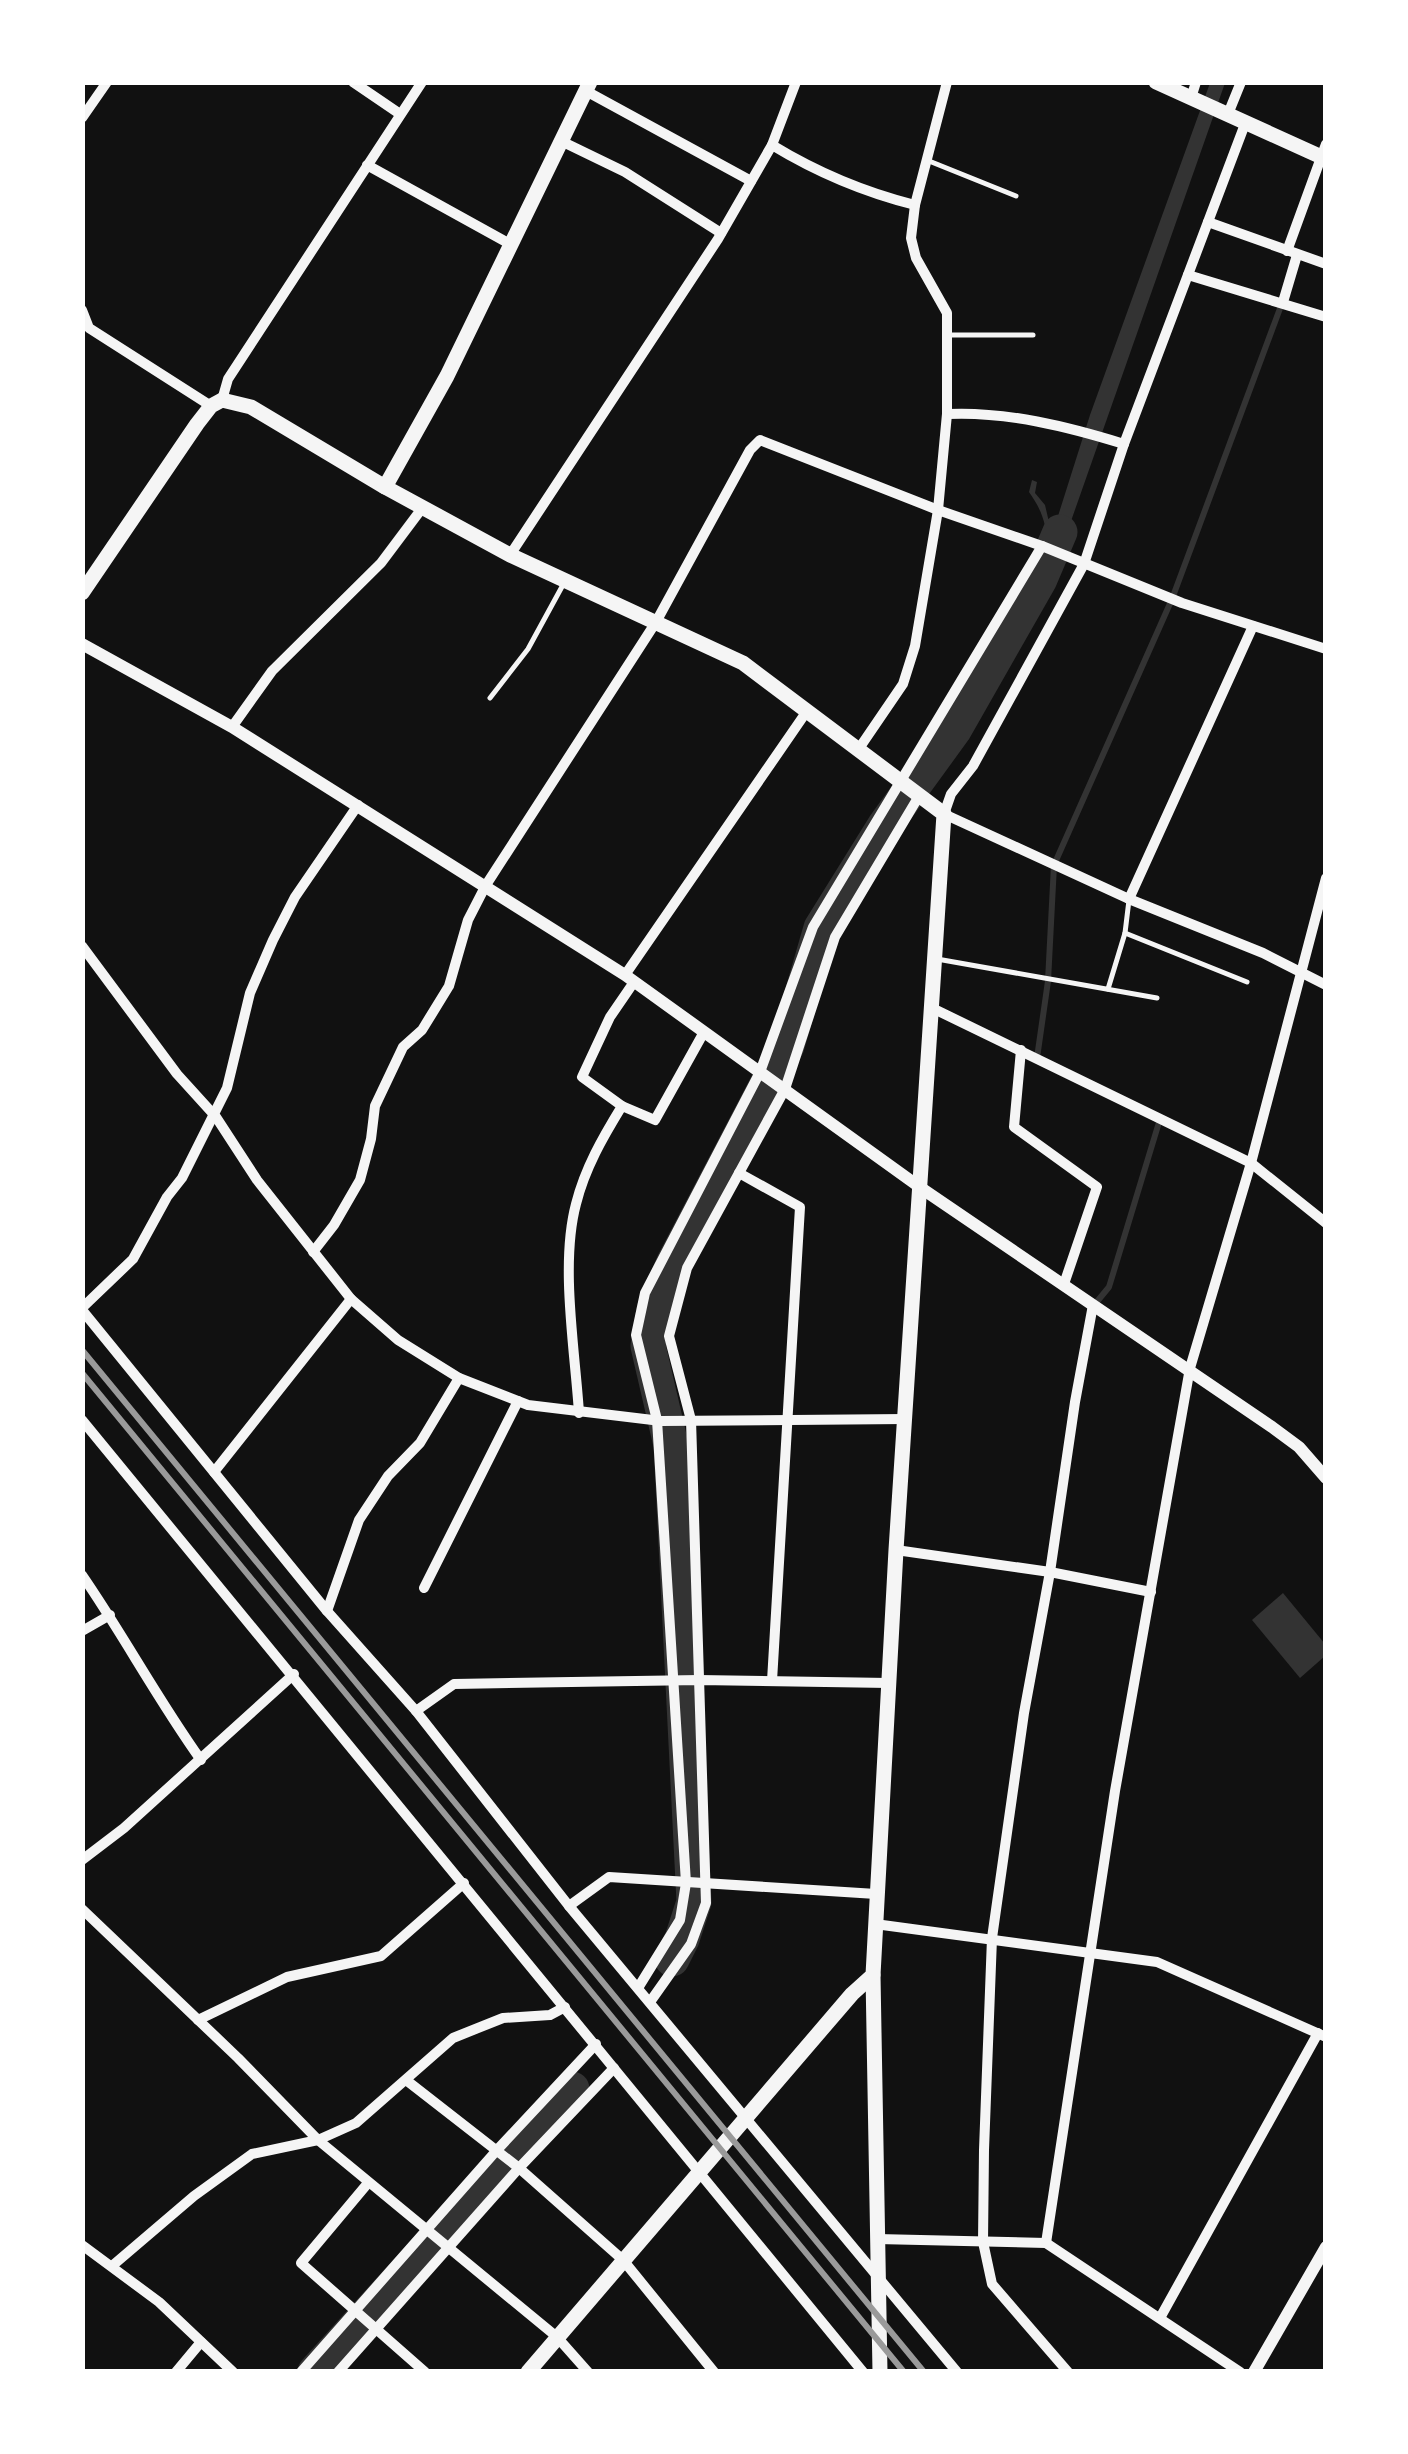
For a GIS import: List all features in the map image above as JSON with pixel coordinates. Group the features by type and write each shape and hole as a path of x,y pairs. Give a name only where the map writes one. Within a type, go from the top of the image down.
{"main road":[{"path":"1156,82 1195,94 1245,124 1324,153"},
{"path":"385,488 446,376 588,87"},
{"path":"82,593 217,403 251,406 385,488 510,554 743,664 944,814 876,1894 873,1975 880,2372"},
{"path":"528,2372 852,1994 873,1975"}],"street":[{"path":"82,118 107,82"},
{"path":"353,82 400,114"},
{"path":"82,310 89,328 217,403 228,380 422,82"},
{"path":"510,554 721,233 772,146 796,82"},
{"path":"858,750 902,684 909,665 938,510 947,414 947,312 916,258 910,238 947,82"},
{"path":"1226,113 1241,82"},
{"path":"588,87 751,181"},
{"path":"1245,124 1124,444 1084,564 973,766 951,794 944,814 1326,984"},
{"path":"561,141 625,172 721,233"},
{"path":"772,146 820,174 915,205"},
{"path":"1283,302 1292,253 1324,153"},
{"path":"368,166 510,244"},
{"path":"1208,222 1326,264"},
{"path":"1188,275 1326,317"},
{"path":"947,414 965,413 1081,431 1124,444"},
{"path":"314,1252 360,1180 372,1139 375,1106 403,1048 422,1030 449,986 468,920 486,885 656,622 740,467 760,440 1182,603 1326,648"},
{"path":"232,727 272,671 382,563 423,508"},
{"path":"638,1988 680,1920 686,1883 659,1420 636,1335 644,1293 760,1072 813,927 1042,546"},
{"path":"1130,899 1252,626"},
{"path":"82,644 232,727 630,979 921,1188 1190,1368 1298,1447 1326,1478"},
{"path":"704,1032 655,1120 622,1106 582,1076 630,979 807,711"},
{"path":"650,2002 678,1967 706,1903 688,1420 669,1336 686,1268 782,1087 835,937 919,796"},
{"path":"358,805 296,896 273,940 250,993 216,1117 134,1260 82,1309 327,1611 416,1711 569,1906 957,2372"},
{"path":"1046,2242 1089,1952 1190,1368 1251,1163 1325,882"},
{"path":"82,946 176,1074 216,1117 256,1180 351,1299 398,1340 460,1378 518,1401 580,1413 659,1420 906,1419"},
{"path":"930,1007 1251,1163 1326,1223"},
{"path":"1021,1050 1014,1127 1097,1187 1064,1284"},
{"path":"580,1413 569,1247 576,1204 596,1148 622,1106"},
{"path":"739,1173 800,1207 772,1681"},
{"path":"214,1472 351,1299"},
{"path":"1068,2372 992,2284 983,2242 992,1938 1024,1713 1093,1305"},
{"path":"327,1611 359,1520 388,1476 420,1442 460,1378"},
{"path":"424,1588 518,1401"},
{"path":"82,1420 863,2372"},
{"path":"896,1550 1050,1572 1151,1592"},
{"path":"82,1574 135,1652 163,1707 201,1760"},
{"path":"82,1631 110,1615"},
{"path":"82,1860 201,1760 294,1674"},
{"path":"416,1711 454,1684 700,1680 889,1683"},
{"path":"569,1906 608,1877 876,1894"},
{"path":"198,2020 286,1977 381,1956 464,1883"},
{"path":"82,1909 318,2140 557,2337 588,2372"},
{"path":"876,1924 1157,1962 1322,2035 1160,2318"},
{"path":"112,2266 194,2196 252,2154 318,2140 356,2123 453,2038 503,2018 550,2015 565,2007"},
{"path":"300,2372 596,2044"},
{"path":"338,2372 450,2248 517,2166 614,2068"},
{"path":"406,2080 499,2151 623,2260 714,2372"},
{"path":"368,2183 301,2263 425,2372"},
{"path":"877,2239 1046,2242 1240,2372"},
{"path":"82,2246 160,2302 233,2372"},
{"path":"1254,2372 1326,2247"},
{"path":"176,2372 202,2342"}],"lane":[{"path":"927,160 1016,196"},
{"path":"947,335 1034,335"},
{"path":"490,698 528,649 566,580"},
{"path":"1108,989 1130,899"},
{"path":"1124,932 1247,982"},
{"path":"934,958 1157,998"}],"shaded area":[{"path":"1210,83 1225,83 1064,541 1040,584 1046,536 1042,515 1029,492 1032,480 1037,482 1035,493 1045,505 1052,535 1090,415"},
{"path":"1283,1593 1325,1644 1325,1656 1300,1678 1252,1620"}],"waterway":[{"path":"1037,1058 1048,981 1054,865 1172,599 1282,303"},
{"path":"672,1959 694,1902 671,1445 648,1346 654,1310 674,1262 787,1046 821,928 885,825 954,730 1040,579 1060,532"},
{"path":"1095,1304 1109,1287 1160,1119"},
{"path":"315,2372 572,2089"}],"railway":[{"path":"82,1350 924,2372"},
{"path":"82,1373 904,2372"}]}
